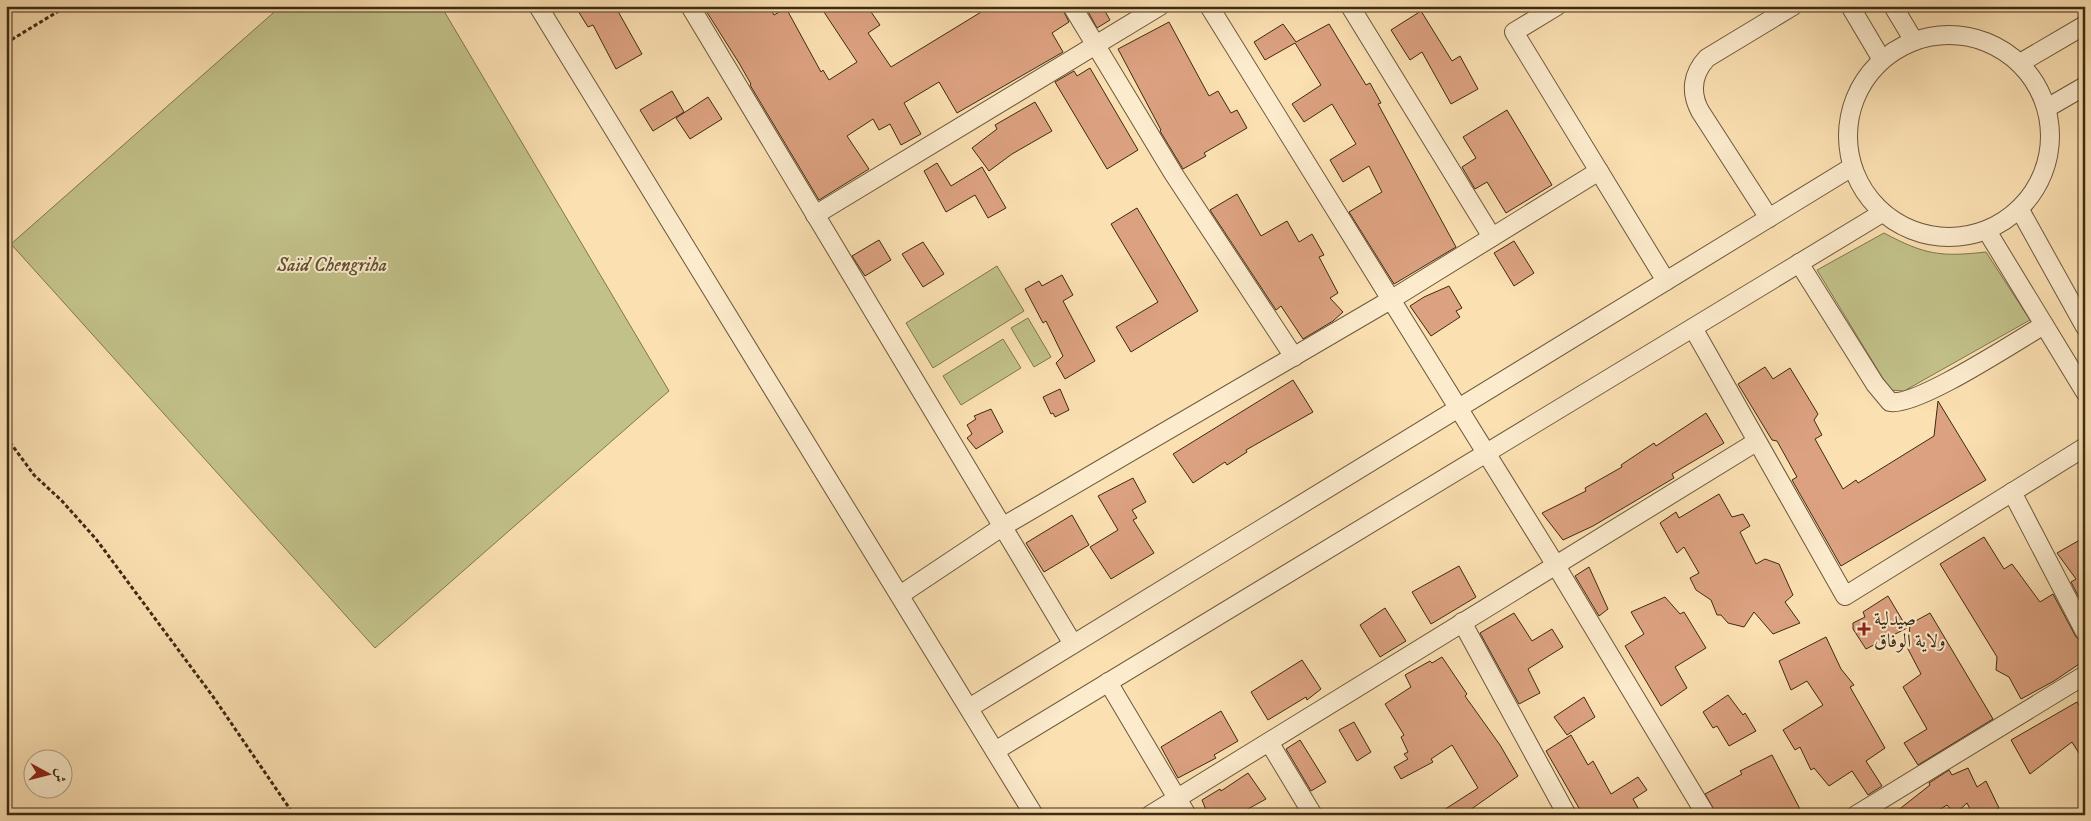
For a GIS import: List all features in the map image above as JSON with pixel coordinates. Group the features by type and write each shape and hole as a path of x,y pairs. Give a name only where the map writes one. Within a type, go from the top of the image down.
{"street":[{"path":"538,6 1034,815"},
{"path":"690,6 1073,644"},
{"path":"1072,6 1173,174 1294,357"},
{"path":"815,215 1160,6"},
{"path":"1209,6 1555,564 1706,815"},
{"path":"1350,6 1492,237"},
{"path":"1557,6 1514,32 1666,281"},
{"path":"1769,218 1700,111 1694,96 1694,79 1700,65 1706,58 1793,6"},
{"path":"1850,6 1882,60"},
{"path":"1893,6 1914,41"},
{"path":"2020,63 2085,25"},
{"path":"1942,35 1970,36 1997,46 2020,63 2036,84 2047,108 2051,135 2048,163 2037,188 2020,210 1987,232 1960,238 1932,237 1905,229 1882,213 1864,192 1852,167 1848,138 1851,109 1863,82 1882,60 1914,41 1942,35"},
{"path":"2047,108 2085,86"},
{"path":"969,708 1852,167"},
{"path":"900,595 1002,527 1392,299 1599,171"},
{"path":"2020,210 2078,303 2085,327"},
{"path":"995,751 1882,213"},
{"path":"1987,232 2085,392"},
{"path":"1799,263 1875,384 1890,402 1901,403 1928,392 2044,324"},
{"path":"1693,328 1845,596 2085,447"},
{"path":"1150,815 1756,442"},
{"path":"2012,492 2085,632"},
{"path":"1462,622 1567,815"},
{"path":"1856,815 2085,675"},
{"path":"1108,682 1187,815"},
{"path":"1269,742 1312,815"}],"path":[{"path":"6,43 68,6"},
{"path":"6,436 34,475 62,501 96,539 224,712 294,815"}],"green space":[{"name":"Saïd Chengriha","path":"281,6 441,6 669,391 375,648 11,244"},
{"path":"1884,233 1911,246 1933,253 1986,252 2030,320 1904,391 1890,390 1817,270"},
{"path":"997,266 1024,311 933,368 906,323"},
{"path":"1028,318 1051,357 1034,367 1011,328"},
{"path":"1003,339 1021,368 961,405 943,376"}],"building":[{"path":"575,6 615,6 642,54 616,69 593,25 588,27"},
{"path":"703,6 769,6 774,15 786,8 821,72 823,70 829,80 857,62 820,6 867,6 880,25 868,33 891,67 991,6 1061,6 1069,22 1052,33 1063,52 957,113 939,82 904,103 921,134 901,145 890,124 879,130 873,119 847,136 869,169 819,200 750,85 739,63"},
{"path":"1085,6 1102,6 1110,20 1097,28"},
{"path":"1421,11 1452,61 1460,56 1478,89 1451,104 1422,52 1410,60 1391,30"},
{"path":"1169,22 1209,96 1218,91 1231,113 1237,110 1247,128 1204,153 1206,156 1183,169 1160,131 1118,49"},
{"path":"1283,24 1296,42 1329,24 1366,85 1370,83 1381,103 1378,104 1456,247 1394,284 1349,212 1382,192 1369,166 1343,182 1330,160 1356,144 1332,104 1304,122 1292,104 1321,85 1295,43 1265,60 1254,42"},
{"path":"1090,68 1138,150 1107,169 1055,82 1074,71 1077,76"},
{"path":"672,91 684,112 653,131 640,110"},
{"path":"708,97 722,119 690,139 676,118"},
{"path":"1035,102 1052,131 1012,154 989,171 972,148 997,129 995,125"},
{"path":"1507,110 1552,185 1506,213 1487,182 1475,189 1462,167 1476,158 1463,137"},
{"path":"937,163 951,186 982,167 1006,208 988,218 975,195 946,212 924,171"},
{"path":"1237,194 1261,236 1287,221 1299,242 1312,234 1324,255 1319,257 1338,293 1330,298 1343,312 1333,321 1303,339 1281,306 1276,310 1210,210"},
{"path":"1137,208 1198,311 1131,352 1116,327 1158,302 1111,224"},
{"path":"879,240 891,260 865,276 852,256"},
{"path":"1514,241 1534,273 1514,286 1494,253"},
{"path":"923,242 944,274 923,287 902,254"},
{"path":"1062,275 1073,295 1063,301 1095,361 1065,379 1056,363 1063,356 1046,321 1043,323 1025,289 1039,281 1042,286"},
{"path":"1449,286 1462,308 1456,311 1460,317 1431,336 1410,306 1424,297"},
{"path":"1765,367 1773,379 1790,368 1818,414 1814,420 1822,435 1815,439 1843,489 1856,480 1858,483 1934,436 1938,401 1986,480 1841,566 1792,480 1797,477 1777,441 1772,440 1738,384"},
{"path":"1293,380 1313,412 1246,450 1247,452 1227,465 1225,462 1193,483 1173,454"},
{"path":"1060,389 1069,410 1055,417 1053,413 1051,414 1043,397"},
{"path":"991,409 1003,432 976,449 967,438 972,434 967,425 976,419 974,416"},
{"path":"1706,413 1724,443 1672,474 1674,478 1593,526 1563,540 1542,513 1586,491 1585,488 1622,467 1621,465 1654,443 1656,446"},
{"path":"1133,478 1146,502 1132,510 1137,518 1133,520 1154,553 1111,579 1090,547 1118,530 1098,496"},
{"path":"1719,494 1732,517 1743,514 1750,526 1740,532 1756,564 1765,559 1779,564 1793,595 1785,602 1800,623 1773,634 1754,612 1744,627 1728,623 1721,615 1717,615 1711,600 1696,590 1690,578 1699,573 1684,547 1677,553 1660,523 1676,512 1679,518"},
{"path":"1072,515 1089,545 1044,572 1026,543"},
{"path":"1984,537 2004,569 2012,564 2040,602 2053,594 2076,637 2085,643 2085,660 2054,681 2021,699 2009,677 1996,670 1997,657 1940,564"},
{"path":"2085,537 2085,609 2071,582 2076,579 2057,553"},
{"path":"1459,566 1476,597 1431,624 1412,592"},
{"path":"1589,567 1608,609 1599,616 1575,576"},
{"path":"1888,596 1907,628 1866,649 1853,629 1853,623 1865,617 1863,612"},
{"path":"1665,597 1680,614 1684,612 1706,648 1675,667 1687,688 1661,706 1625,646 1644,634 1631,612"},
{"path":"1385,608 1406,641 1380,657 1360,625"},
{"path":"1514,613 1532,641 1552,629 1563,647 1528,669 1540,693 1519,704 1480,633"},
{"path":"1930,613 1993,719 1918,765 1904,743 1927,729 1903,687 1921,674 1908,649 1910,624"},
{"path":"1826,637 1841,669 1854,685 1850,687 1885,748 1866,761 1882,786 1868,795 1852,771 1829,786 1814,768 1811,770 1800,747 1795,750 1783,730 1823,705 1807,681 1791,690 1779,661"},
{"path":"1442,657 1467,694 1465,696 1500,745 1518,776 1463,815 1436,815 1478,788 1452,745 1431,759 1433,762 1401,779 1394,767 1408,759 1404,754 1408,752 1401,737 1404,735 1385,704 1411,687 1405,675 1430,661 1432,663"},
{"path":"1302,660 1321,689 1307,700 1306,697 1268,720 1251,692"},
{"path":"1728,695 1743,715 1745,713 1756,731 1729,746 1717,726 1713,728 1703,712"},
{"path":"1584,697 1595,717 1567,735 1554,717"},
{"path":"2077,702 2085,716 2085,763 2072,742 2030,774 2011,740"},
{"path":"1221,711 1238,741 1214,755 1216,758 1178,778 1161,747"},
{"path":"1354,722 1371,752 1357,761 1339,730"},
{"path":"1571,735 1588,765 1593,761 1611,794 1638,777 1647,790 1633,799 1642,815 1583,815 1546,751"},
{"path":"1300,740 1326,782 1311,791 1286,749"},
{"path":"1772,755 1803,815 1717,815 1705,794 1742,774 1740,771"},
{"path":"1968,768 1977,787 1986,781 1999,808 1985,815 1973,815 1967,803 1955,814 1947,805 1931,815 1892,815 1930,785 1929,783 1949,770 1952,775"},
{"path":"1248,773 1266,799 1237,815 1208,815 1202,800 1220,789 1221,791"}],"place":[{"name":"صيدلية ولاية الوفاق","path":"1864,629"}]}
